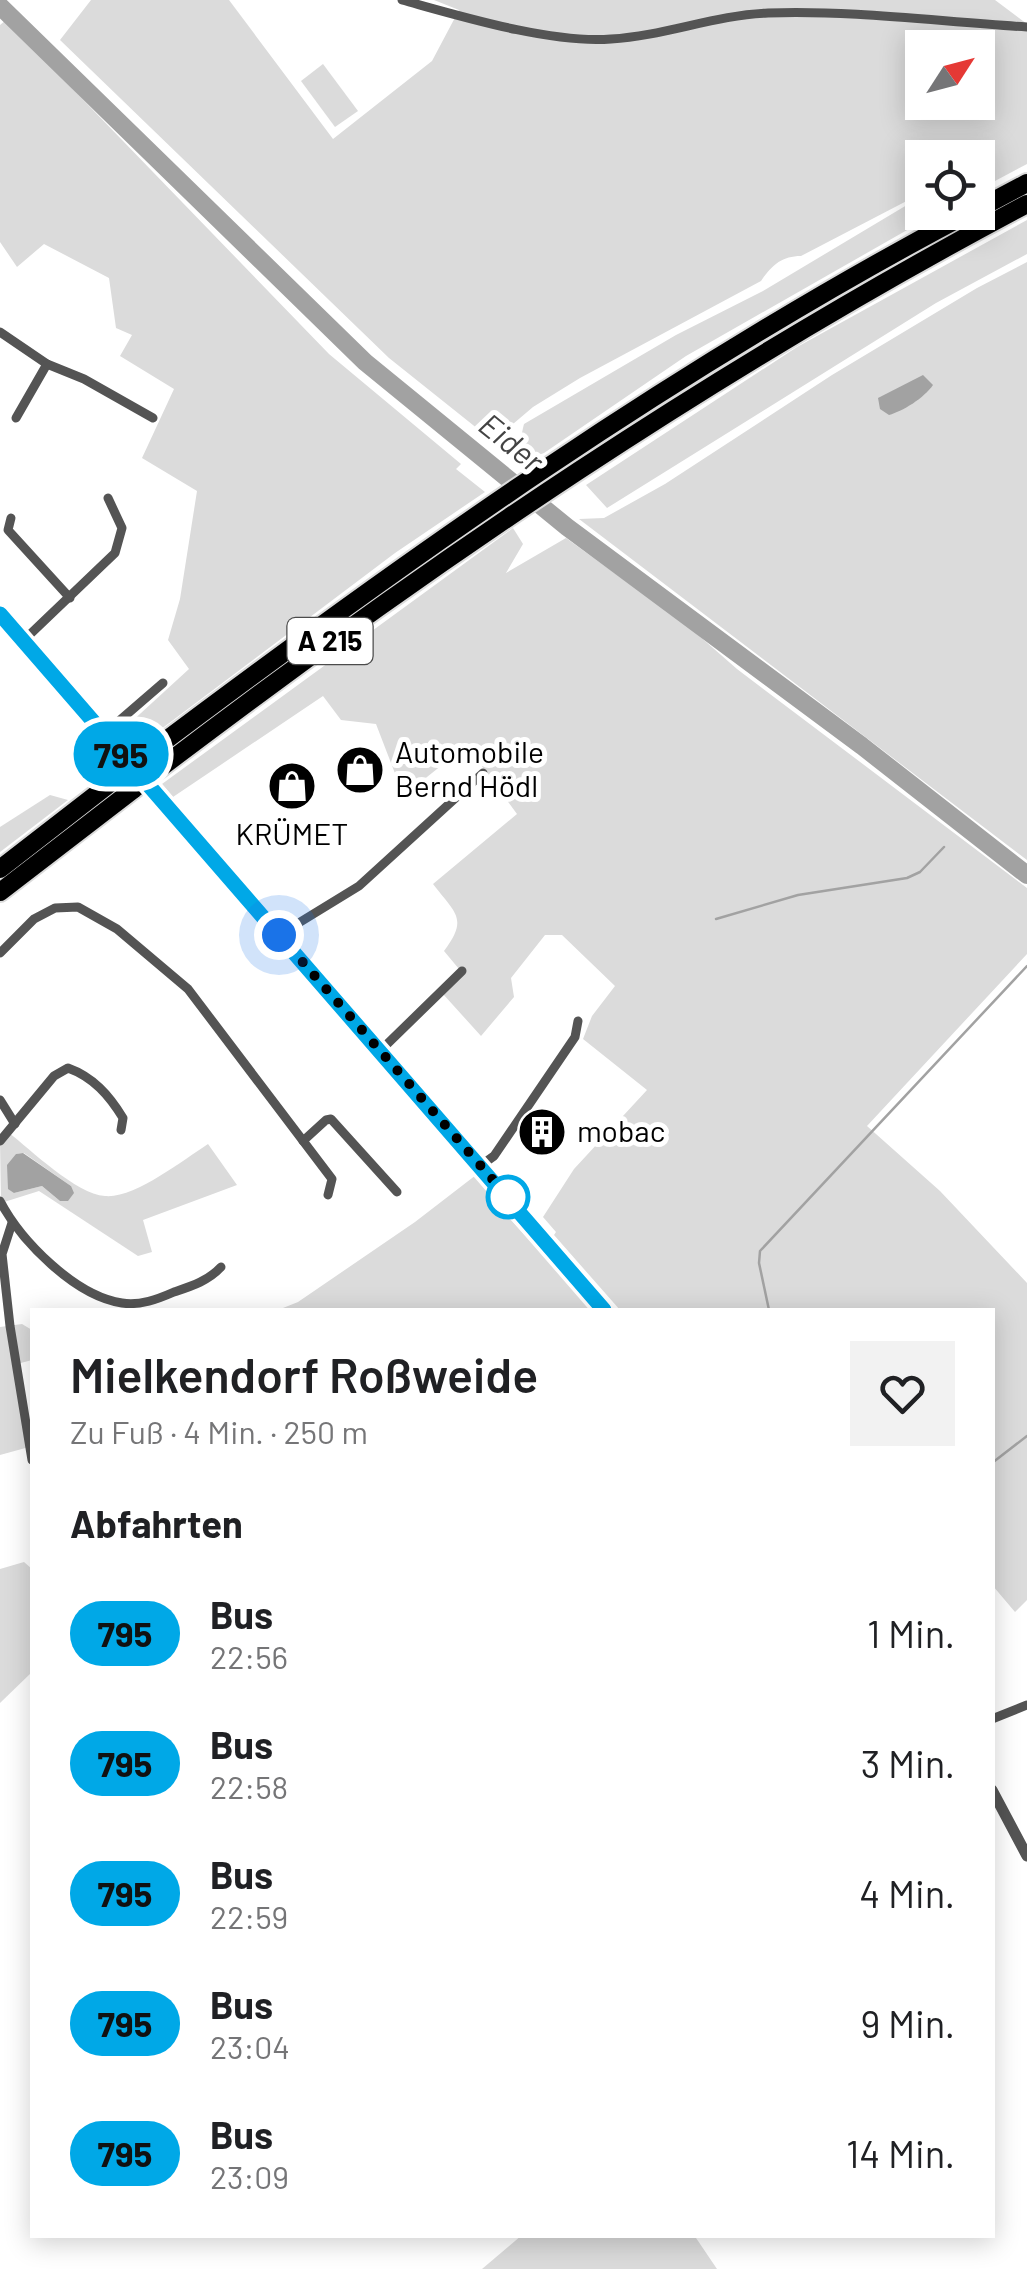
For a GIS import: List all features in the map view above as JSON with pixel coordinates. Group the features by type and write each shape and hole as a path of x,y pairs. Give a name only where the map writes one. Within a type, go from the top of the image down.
{"highway":[{"name":"A 215","path":"995,200 1027,183"},
{"name":"A 215","path":"148,766 511,514 725,375 1027,204"},
{"name":"A 215","path":"0,870 127,782 348,605 495,502 730,351 941,230"},
{"name":"A 215","path":"0,892 127,782"}],"street":[{"path":"402,0 496,25 606,40 768,13 900,17 1027,27"},
{"path":"0,332 48,364 84,379 153,418"},
{"path":"16,418 48,364"},
{"path":"21,638 102,569 120,542 122,528 108,498"},
{"path":"11,518 8,530 70,598"},
{"path":"0,614 602,1308"},
{"path":"104,734 163,682"},
{"path":"279,935 359,886 483,773"},
{"path":"0,953 34,919 55,908 78,907 117,929 188,989 332,1179 328,1195"},
{"path":"380,1051 462,971"},
{"path":"480,1166 494,1156 575,1037 578,1021"},
{"path":"0,1141 54,1076 68,1068 90,1079 114,1102 123,1118 121,1130"},
{"path":"0,1100 15,1124"},
{"path":"303,1141 326,1120 332,1120 397,1192"},
{"path":"0,1201 12,1222 50,1264 103,1297 122,1303 159,1298 202,1282 221,1267"},
{"path":"12,1222 2,1254 30,1448"},
{"path":"995,1718 1027,1706"},
{"path":"995,1796 1027,1856"}],"shaded area":[{"path":"91,0 229,0 333,139 432,61 459,10 434,0 995,0 1027,24 1027,164 995,181 995,140 905,140 905,202 801,256 778,262 761,281 533,407 493,441 389,358 60,40"},
{"path":"6,20 329,354 461,464 456,469 485,492 395,553 132,751 117,735 189,669 168,640 180,599 197,491 142,458 174,389 120,356 132,335 116,328 109,278 44,244 17,267 0,242 0,25"},
{"path":"323,64 358,111 335,127 301,81"},
{"path":"905,206 907,230 686,356 544,453 533,457 523,447 524,424 676,335 763,291"},
{"path":"1027,220 1027,254 936,303 607,508 586,485 797,347"},
{"path":"1027,262 1027,860 579,519 604,518 665,484 832,375"},
{"path":"923,375 933,385 919,399 889,415 880,409 878,398"},
{"path":"513,528 523,544 506,573 566,538 689,627 737,669 1027,888 1027,954 867,1126 940,1191 1027,1283 1027,1600 1015,1612 995,1588 995,1308 618,1308 554,1235 556,1232 543,1217 574,1169 647,1090 583,1039 592,1016 615,986 562,935 545,935 511,978 514,997 481,1036 443,994 459,969 444,951 457,923 453,909 433,884 517,814 481,765 462,749 422,781 396,776 376,724 341,720 323,696 173,797 162,784"},
{"path":"50,795 68,800 0,852 0,827"},
{"path":"8,1132 68,1180 105,1196 144,1185 208,1144 237,1185 143,1220 152,1252 138,1256 39,1191 1,1203 0,1141","holes":["24,1153 71,1186 60,1201 42,1186 14,1193 16,1154"]},
{"path":"23,1153 71,1186 74,1193 68,1201 60,1201 42,1186 14,1193 8,1189 7,1165 16,1154"},
{"path":"476,1175 501,1209 591,1308 283,1308 298,1302"},
{"path":"22,1324 30,1329 30,1361 17,1364 29,1447 0,1455 0,1327"},
{"path":"24,1562 30,1567 30,1674 0,1703 0,1569"},
{"path":"518,2238 696,2238 717,2269 482,2269"}],"waterway":[{"name":"Eider","path":"0,6 365,362 567,527 862,746 1027,875"},
{"path":"716,919 798,895 907,878 920,872 944,847"},
{"path":"769,1308 760,1251 1027,966"},
{"path":"995,1461 1027,1436"}],"bus line":[{"name":"795","path":"0,614 602,1308"}],"place":[{"name":"Automobile Bernd Hödl","path":"360,770"},
{"name":"KRÜMET","path":"292,786"},
{"name":"mobac","path":"542,1132"}],"route":[{"path":"279,935 508,1197"}]}
